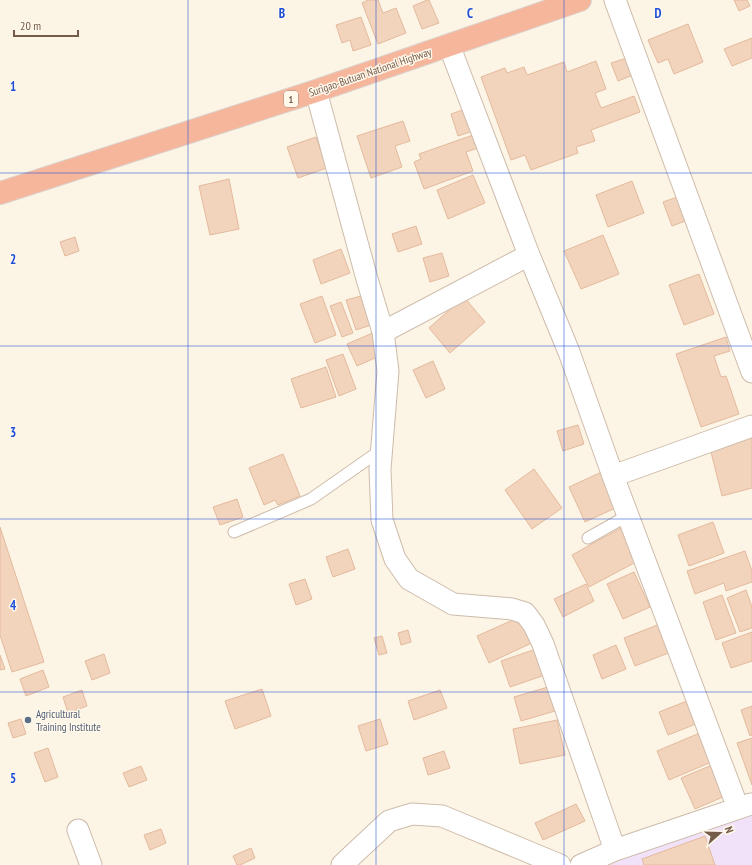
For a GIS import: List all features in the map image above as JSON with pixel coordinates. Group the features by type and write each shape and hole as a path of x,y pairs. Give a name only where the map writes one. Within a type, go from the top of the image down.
{"highway":[{"name":"Surigao-Butuan National Highway","path":"0,194 316,91 580,0"}],"street":[{"path":"615,0 752,372"},
{"path":"449,46 529,255 567,346 627,516 748,807 615,850 581,865"},
{"path":"316,91 367,280 383,332 388,371 380,469 382,520 394,559 409,579 453,604 512,609 525,613 534,625 543,644 615,850"},
{"path":"383,332 529,255"},
{"path":"613,476 752,426"},
{"path":"342,865 389,821 412,814 442,816 560,865"},
{"path":"78,830 91,865"}],"lane":[{"path":"234,532 312,500 381,450"},
{"path":"588,538 627,516"}],"shaded area":[{"path":"752,815 752,865 606,865 606,864"}],"building":[{"path":"368,0 378,0 383,13 396,8 406,33 378,44 362,3"},
{"path":"429,0 439,23 422,29 413,6"},
{"path":"734,0 747,0 750,6 739,11"},
{"path":"361,17 371,45 353,51 350,40 342,43 336,25"},
{"path":"688,24 703,62 674,74 668,59 658,63 648,40"},
{"path":"752,38 752,58 732,66 724,49"},
{"path":"630,57 636,74 618,81 611,63"},
{"path":"596,61 606,89 595,93 601,108 634,96 640,112 591,130 595,141 576,147 578,153 531,170 525,155 511,160 481,77 505,68 507,73 524,67 527,75 564,62 567,72"},
{"path":"465,109 473,131 458,136 451,114"},
{"path":"403,121 410,141 395,146 402,167 371,178 357,136"},
{"path":"473,135 478,148 466,152 473,171 424,189 414,162 421,159 419,154"},
{"path":"316,137 327,168 298,178 287,147"},
{"path":"473,175 485,203 448,219 437,190"},
{"path":"229,179 239,229 210,235 199,186"},
{"path":"632,181 644,213 608,227 596,195"},
{"path":"680,196 688,220 672,226 663,202"},
{"path":"416,226 422,244 398,252 392,234"},
{"path":"603,235 619,274 581,289 564,251"},
{"path":"75,237 79,251 65,256 60,242"},
{"path":"341,249 350,273 321,284 313,260"},
{"path":"442,253 449,276 430,282 423,258"},
{"path":"699,274 714,314 684,325 669,285"},
{"path":"322,296 336,335 315,343 300,304"},
{"path":"361,296 371,325 356,330 346,300"},
{"path":"464,297 485,322 450,353 429,328"},
{"path":"341,302 353,333 342,337 330,306"},
{"path":"375,332 384,354 357,366 347,344"},
{"path":"726,337 730,351 714,356 721,377 726,376 739,414 701,427 676,354"},
{"path":"343,354 356,389 339,396 326,360"},
{"path":"433,361 445,389 426,398 413,370"},
{"path":"326,367 336,397 301,408 291,379"},
{"path":"578,425 584,444 563,451 557,431"},
{"path":"752,436 752,488 722,496 710,448"},
{"path":"283,454 300,496 278,505 275,500 264,505 249,468"},
{"path":"534,469 562,508 532,529 505,490"},
{"path":"606,470 622,505 585,522 569,487"},
{"path":"237,499 243,517 220,525 213,507"},
{"path":"713,522 724,553 689,566 678,535"},
{"path":"0,527 44,662 12,672 0,635"},
{"path":"621,528 638,561 589,587 572,555"},
{"path":"348,549 355,569 333,577 326,557"},
{"path":"745,551 752,571 752,582 726,591 724,583 695,594 687,571"},
{"path":"634,572 650,607 623,619 607,584"},
{"path":"305,579 312,599 296,605 289,584"},
{"path":"586,584 594,601 563,617 554,599"},
{"path":"746,590 752,607 752,628 740,632 727,598"},
{"path":"722,595 736,633 716,640 703,602"},
{"path":"524,615 536,641 489,663 477,636"},
{"path":"660,624 671,652 635,666 624,638"},
{"path":"408,630 411,642 401,645 398,633"},
{"path":"752,632 752,661 731,668 722,643"},
{"path":"382,636 387,653 379,655 374,638"},
{"path":"616,645 626,669 602,679 593,655"},
{"path":"536,649 545,675 510,687 501,661"},
{"path":"104,654 110,673 92,680 85,661"},
{"path":"0,655 5,669 0,670"},
{"path":"43,670 49,687 26,696 20,679"},
{"path":"548,687 555,711 521,721 514,697"},
{"path":"262,689 271,716 235,729 225,701"},
{"path":"82,690 87,706 68,713 63,697"},
{"path":"440,690 447,708 414,720 408,701"},
{"path":"692,699 701,722 668,735 659,712"},
{"path":"752,706 752,735 750,736 741,710"},
{"path":"21,719 26,734 13,738 8,723"},
{"path":"380,719 388,744 366,751 358,726"},
{"path":"557,720 565,755 520,764 513,729"},
{"path":"702,732 714,761 669,780 657,751"},
{"path":"752,738 752,785 737,743"},
{"path":"48,748 58,777 45,782 34,753"},
{"path":"444,751 450,768 428,775 423,758"},
{"path":"719,762 732,793 695,809 681,778"},
{"path":"141,766 147,780 129,787 123,773"},
{"path":"576,804 585,821 543,840 535,823"},
{"path":"161,829 166,843 150,850 144,835"},
{"path":"705,836 715,865 644,865 642,859"},
{"path":"251,848 255,858 237,865 233,856"}],"place":[{"name":"Agricultural Training Institute","path":"28,720"}]}
